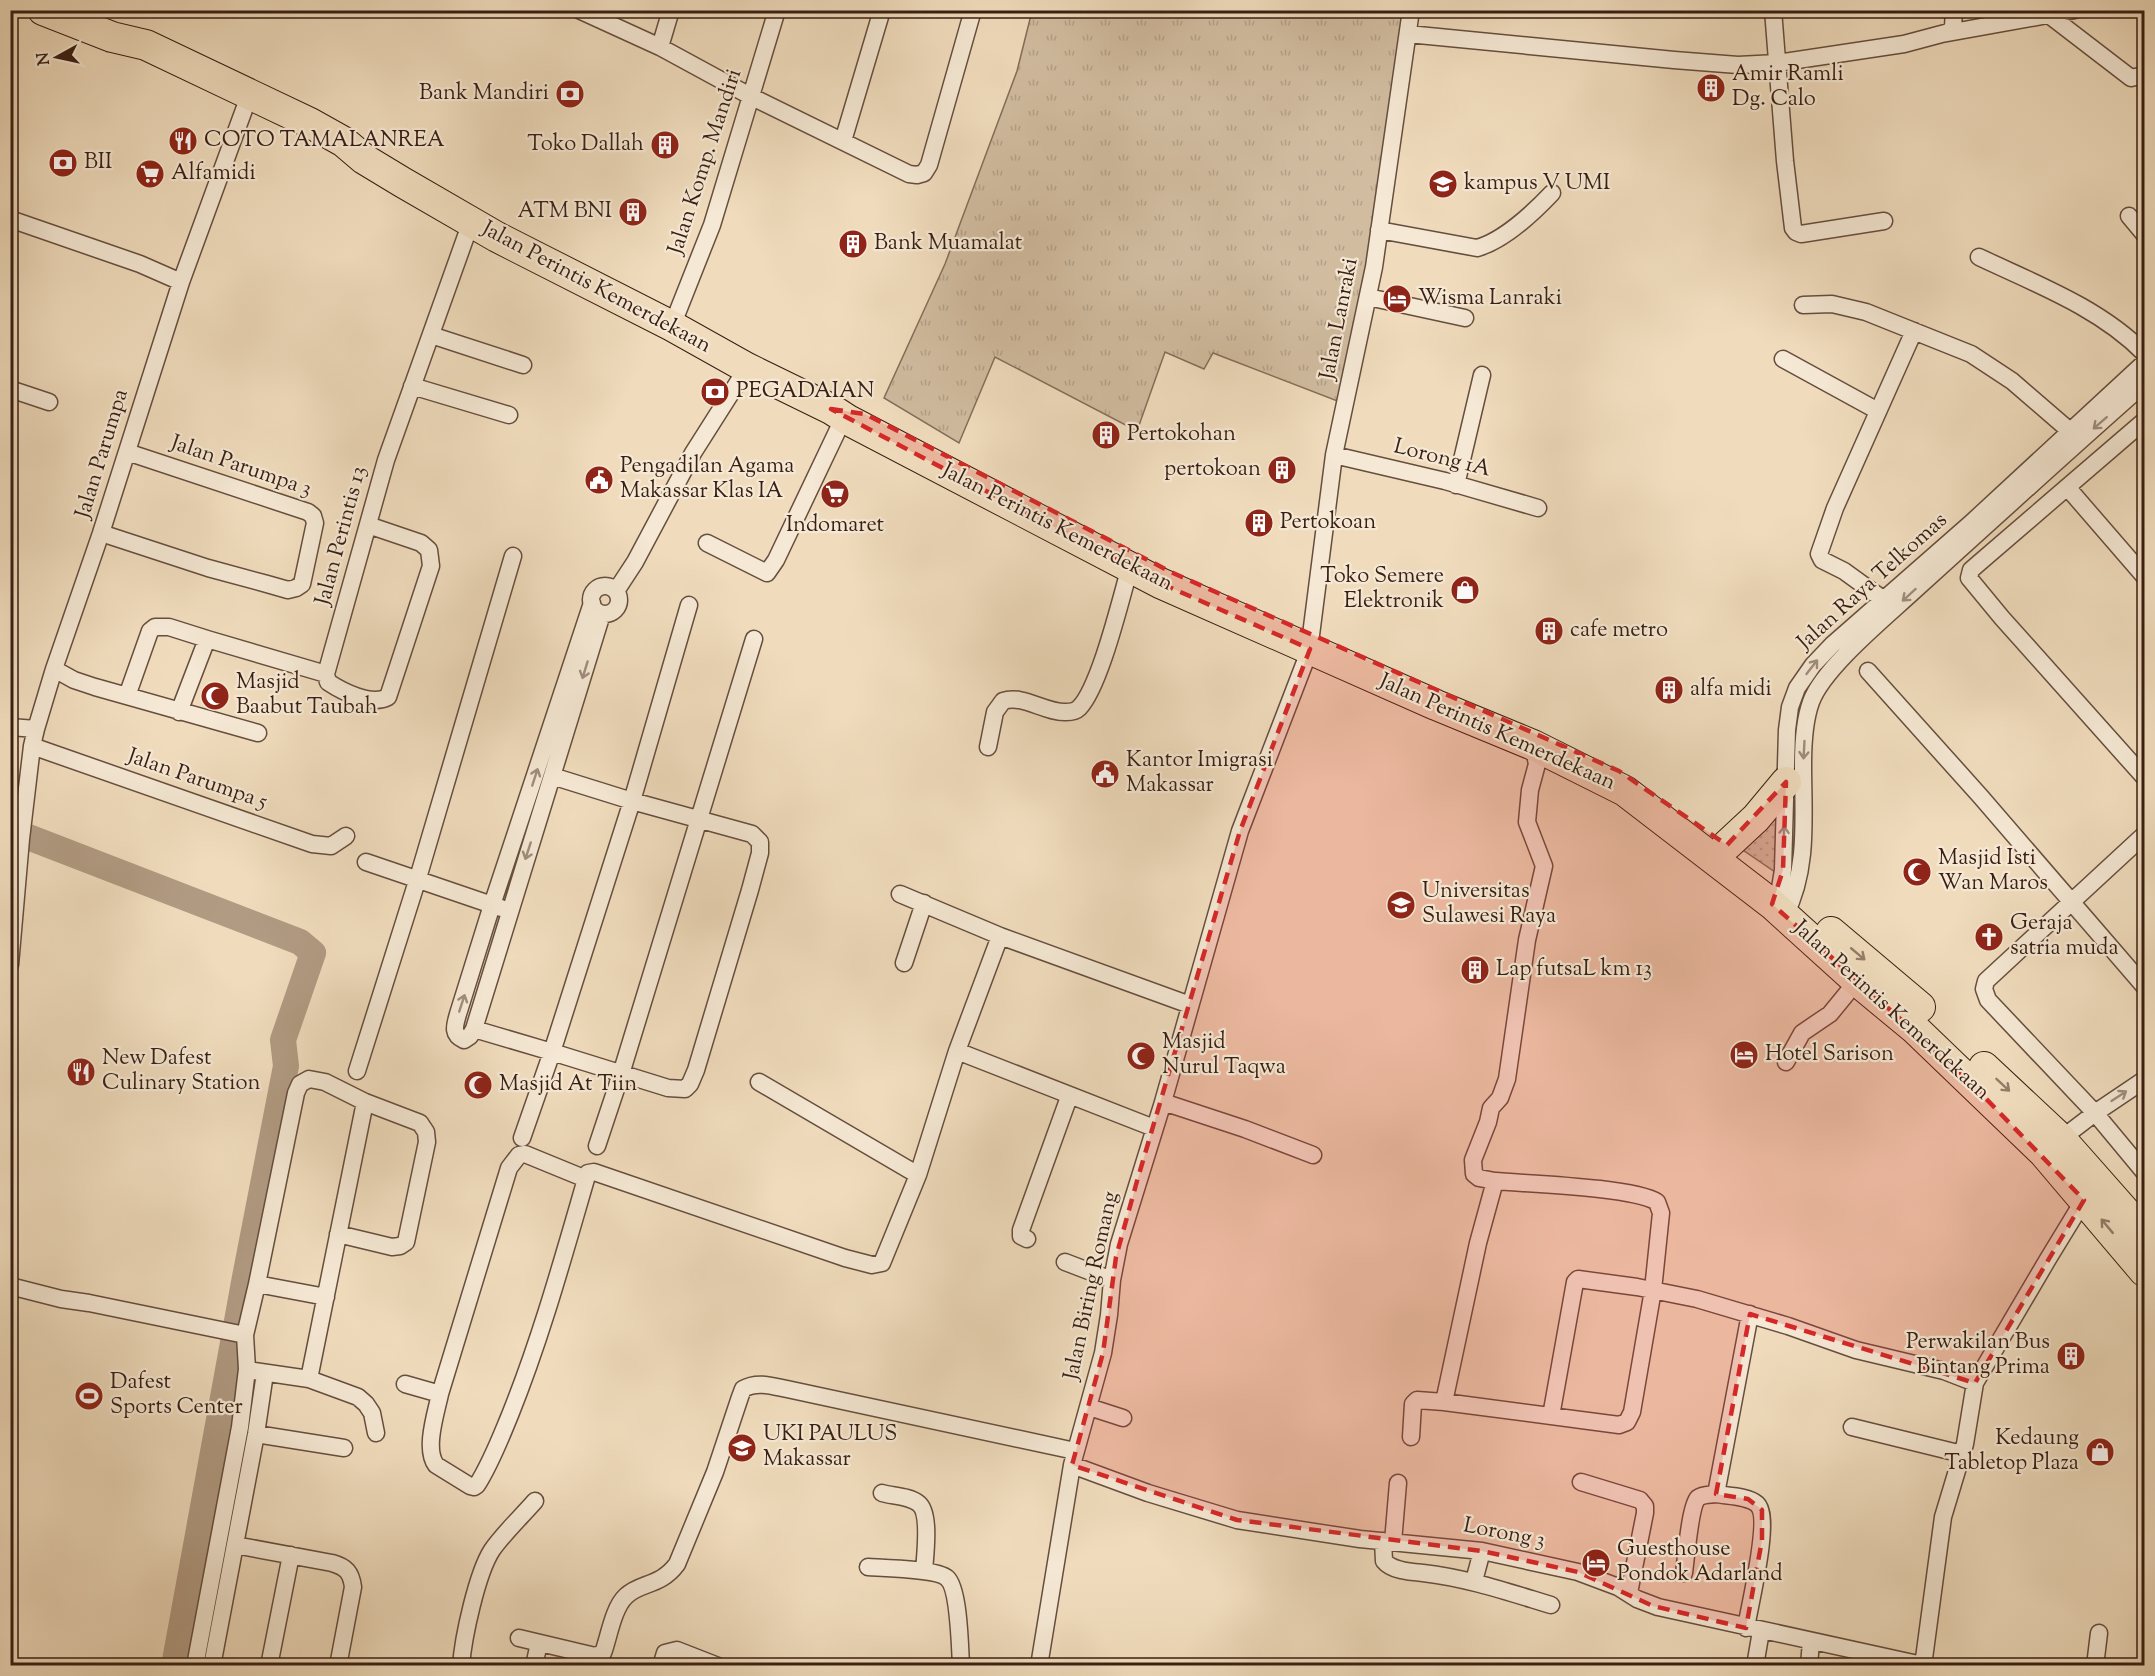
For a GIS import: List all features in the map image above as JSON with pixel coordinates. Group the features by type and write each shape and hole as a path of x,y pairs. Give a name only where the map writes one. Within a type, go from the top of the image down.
{"highway":[{"name":"Jalan Perintis Kemerdekaan","path":"43,10 112,37 147,45 310,123 345,142 364,159 471,222 1130,567 1619,771 1646,787 1727,845 1857,981 2052,1146 2145,1233"},
{"name":"Jalan Perintis Kemerdekaan","path":"112,37 141,59 245,107 306,139 339,154 364,159"},
{"name":"Jalan Perintis Kemerdekaan","path":"838,413 851,410 875,418 1310,642 1533,745 1625,791 1783,902 1928,1013 2052,1146 2085,1200 2145,1271"},
{"path":"1727,845 1756,818 1786,782"}],"street":[{"path":"660,47 671,10"},
{"name":"Jalan Komp. Mandiri","path":"672,326 712,225 777,10"},
{"path":"843,141 882,10"},
{"path":"585,12 660,47 752,97 909,174 917,175 924,173 939,132 973,10"},
{"name":"Jalan Lanraki","path":"1310,642 1334,455 1368,297 1411,10"},
{"path":"1773,10 1785,161 1793,228 1801,234 1884,221"},
{"path":"1407,34 1674,60 1738,64 1777,63 1904,44 1949,32 1953,27 1954,10"},
{"path":"1941,34 2075,10"},
{"path":"2049,15 2131,78 2145,75"},
{"name":"Jalan Parumpa","path":"10,964 21,839 36,729 181,282 245,107"},
{"path":"1379,230 1477,248 1492,241 1524,219 1552,193"},
{"path":"2129,216 2145,234"},
{"path":"10,219 140,264 181,282"},
{"name":"Jalan Perintis 13","path":"326,674 386,460 471,222"},
{"path":"1979,257 2065,298 2115,327 2145,353"},
{"path":"1368,297 1465,318"},
{"path":"1803,305 1832,304 1851,308 1885,318 1957,348 1984,362 2012,381 2075,436"},
{"path":"1884,600 1819,556 1835,508 1914,331"},
{"path":"431,335 523,365"},
{"path":"1783,359 1878,411"},
{"name":"Jalan Raya Telkomas","path":"1783,902 1802,864 1803,748 1807,712 1828,673 2075,436 2145,363"},
{"path":"597,608 530,818 509,911 474,1029 464,1040 458,1037 454,1027 492,905 530,818 552,776 597,608 592,595 597,589 609,587 616,591 693,453 747,368"},
{"path":"1456,485 1482,375"},
{"name":"Jalan Raya Telkomas","path":"1783,902 1790,707 1797,688 1813,665 1832,645 1970,524 2075,436 2145,384"},
{"path":"412,386 509,414"},
{"path":"10,389 49,402"},
{"path":"707,543 767,573 776,560 838,413"},
{"path":"2145,421 1971,570 1970,578 2002,618 2145,777"},
{"name":"Jalan Parumpa 3","path":"101,533 208,568 288,590 302,584 315,523 313,516 308,512 127,452"},
{"name":"Lorong 1A","path":"1334,455 1538,508"},
{"path":"2067,488 2145,576"},
{"path":"127,696 150,631 155,627 169,627 326,674 328,682 337,688 376,701 388,697 430,566 429,550 421,543 368,525"},
{"path":"357,1071 418,878 513,556"},
{"path":"988,747 995,712 1003,701 1017,700 1062,712 1071,712 1080,706 1090,691 1107,645 1130,567"},
{"path":"522,1138 552,1052 632,801 689,605"},
{"path":"179,712 207,639"},
{"path":"597,1146 754,639"},
{"name":"Jalan Biring Romang","path":"1039,1665 1074,1458 1105,1339 1119,1244 1163,1102 1240,831 1310,642"},
{"path":"54,669 74,680 258,733"},
{"path":"1868,671 2072,900 2145,986"},
{"path":"10,727 36,729"},
{"path":"1411,1437 1413,1404 1418,1400 1619,1425 1629,1420 1653,1290 1661,1212 1657,1202 1645,1197 1611,1191 1495,1181 1477,1177 1472,1172 1473,1160 1491,1108 1500,1098 1507,1079 1527,940 1544,866 1527,822 1530,790 1537,764 1533,745"},
{"name":"Jalan Parumpa 5","path":"32,746 312,844 331,846 346,836"},
{"path":"474,1029 668,1088 685,1089 696,1071 760,853 760,842 752,834 552,776"},
{"path":"2145,835 1986,981 1984,989 1988,1000 2095,1113 2145,1172"},
{"path":"366,862 509,911"},
{"path":"900,894 1000,936 1191,1005"},
{"path":"904,963 924,903"},
{"path":"586,1179 525,1154 519,1155 509,1168 440,1394 432,1428 433,1461 474,1487 491,1460 523,1383 553,1293 588,1173 594,1172 845,1258 877,1266 882,1263 918,1175 957,1051 1000,936"},
{"path":"1786,1062 1802,1033 1830,1014 1857,981"},
{"path":"957,1051 1154,1128"},
{"path":"195,1665 240,1427 247,1369 241,1334 257,1284 296,1093 300,1084 309,1079 325,1082 365,1102 420,1123 426,1132 427,1142 406,1242 392,1247 338,1234"},
{"path":"2052,1146 2095,1113 2145,1080"},
{"path":"759,1082 918,1175"},
{"path":"1027,1239 1021,1236 1020,1230 1069,1096"},
{"path":"309,1379 365,1102"},
{"path":"1163,1102 1245,1129 1313,1155"},
{"path":"1444,1402 1478,1243 1495,1181"},
{"path":"1925,1665 1943,1518 1962,1454 1975,1383 2085,1200"},
{"path":"1065,1262 1112,1280"},
{"path":"1551,1416 1575,1282 1578,1279 1696,1299 1750,1314 1856,1350 1944,1371 1975,1383"},
{"path":"257,1284 326,1297"},
{"path":"10,1286 61,1299 241,1334"},
{"path":"1716,1494 1750,1314"},
{"path":"247,1369 309,1379 358,1397 372,1413 376,1433"},
{"path":"212,1665 256,1434 265,1373"},
{"path":"405,1384 440,1394"},
{"name":"Lorong 3","path":"539,1643 588,1655 601,1655 617,1610 625,1596 658,1581 674,1568 715,1472 743,1389 752,1385 766,1385 1074,1458 1148,1493 1222,1516 1388,1542 1482,1551 1578,1572 1658,1607 1925,1665"},
{"path":"1089,1407 1123,1418"},
{"path":"1852,1427 1962,1454"},
{"path":"256,1434 344,1448"},
{"path":"1581,1482 1640,1500 1645,1506 1646,1513 1629,1593"},
{"path":"1398,1483 1384,1561 1387,1565 1411,1572 1474,1581 1551,1605"},
{"path":"882,1493 914,1500 922,1507 925,1516 924,1571"},
{"path":"1684,1573 1692,1513 1697,1500 1703,1495 1716,1494 1748,1499 1757,1504 1762,1510 1763,1519 1754,1629 1755,1665"},
{"path":"461,1665 471,1612 486,1561 493,1549 535,1501"},
{"path":"235,1545 343,1566 352,1575 353,1587 338,1665"},
{"path":"1474,1581 1482,1551"},
{"path":"269,1665 291,1555"},
{"path":"868,1567 924,1571 943,1575 952,1585 961,1665"},
{"path":"2095,1665 2099,1633"},
{"path":"519,1638 539,1643 534,1665"},
{"path":"1809,1665 1811,1641"},
{"path":"661,1665 665,1653 674,1650 718,1665"}],"highlighted area":[{"path":"831,409 865,414 1173,573 1619,771 1727,845 1786,782 1783,870 1772,904 1965,1077 2084,1200 1975,1383 1750,1314 1716,1494 1748,1499 1762,1510 1762,1540 1746,1628 1653,1606 1578,1572 1482,1551 1237,1520 1072,1465 1103,1353 1116,1257 1137,1181 1240,831 1310,649 1160,583"}],"green space":[{"path":"1032,11 1416,11 1340,402 1213,353 1204,369 1165,352 1137,431 995,357 959,443 884,398 945,264 1017,71"},
{"path":"1785,804 1775,872 1743,850"}],"waterway":[{"path":"10,830 300,942 313,953 283,1040 286,1066 174,1666"}],"place":[{"name":"Amir Ramli Dg. Calo","path":"1711,88"},
{"name":"Bank Mandiri","path":"570,94"},
{"name":"COTO TAMALANREA","path":"183,141"},
{"name":"Toko Dallah","path":"665,145"},
{"name":"BII","path":"63,163"},
{"name":"Alfamidi","path":"150,174"},
{"name":"kampus V UMI","path":"1443,184"},
{"name":"ATM BNI","path":"633,212"},
{"name":"Bank Muamalat","path":"853,244"},
{"name":"Wisma Lanraki","path":"1397,299"},
{"name":"PEGADAIAN","path":"715,392"},
{"name":"Pertokohan","path":"1106,435"},
{"name":"pertokoan","path":"1282,470"},
{"name":"Pengadilan Agama Makassar Klas IA","path":"599,480"},
{"name":"Indomaret","path":"835,494"},
{"name":"Pertokoan","path":"1259,523"},
{"name":"Toko Semere Elektronik","path":"1465,590"},
{"name":"cafe metro","path":"1549,631"},
{"name":"alfa midi","path":"1669,690"},
{"name":"Masjid Baabut Taubah","path":"215,696"},
{"name":"Kantor Imigrasi Makassar","path":"1105,774"},
{"name":"Masjid Isti Wan Maros","path":"1917,872"},
{"name":"Universitas Sulawesi Raya","path":"1401,905"},
{"name":"Geraja satria muda","path":"1989,937"},
{"name":"Lap futsaL km 13","path":"1475,970"},
{"name":"Hotel Sarison","path":"1744,1055"},
{"name":"Masjid Nurul Taqwa","path":"1141,1056"},
{"name":"New Dafest Culinary Station","path":"81,1072"},
{"name":"Masjid At Tiin","path":"478,1085"},
{"name":"Perwakilan Bus Bintang Prima","path":"2071,1356"},
{"name":"Dafest Sports Center","path":"89,1396"},
{"name":"UKI PAULUS Makassar","path":"742,1448"},
{"name":"Kedaung Tabletop Plaza","path":"2100,1452"},
{"name":"Guesthouse Pondok Adarland","path":"1596,1563"}]}
